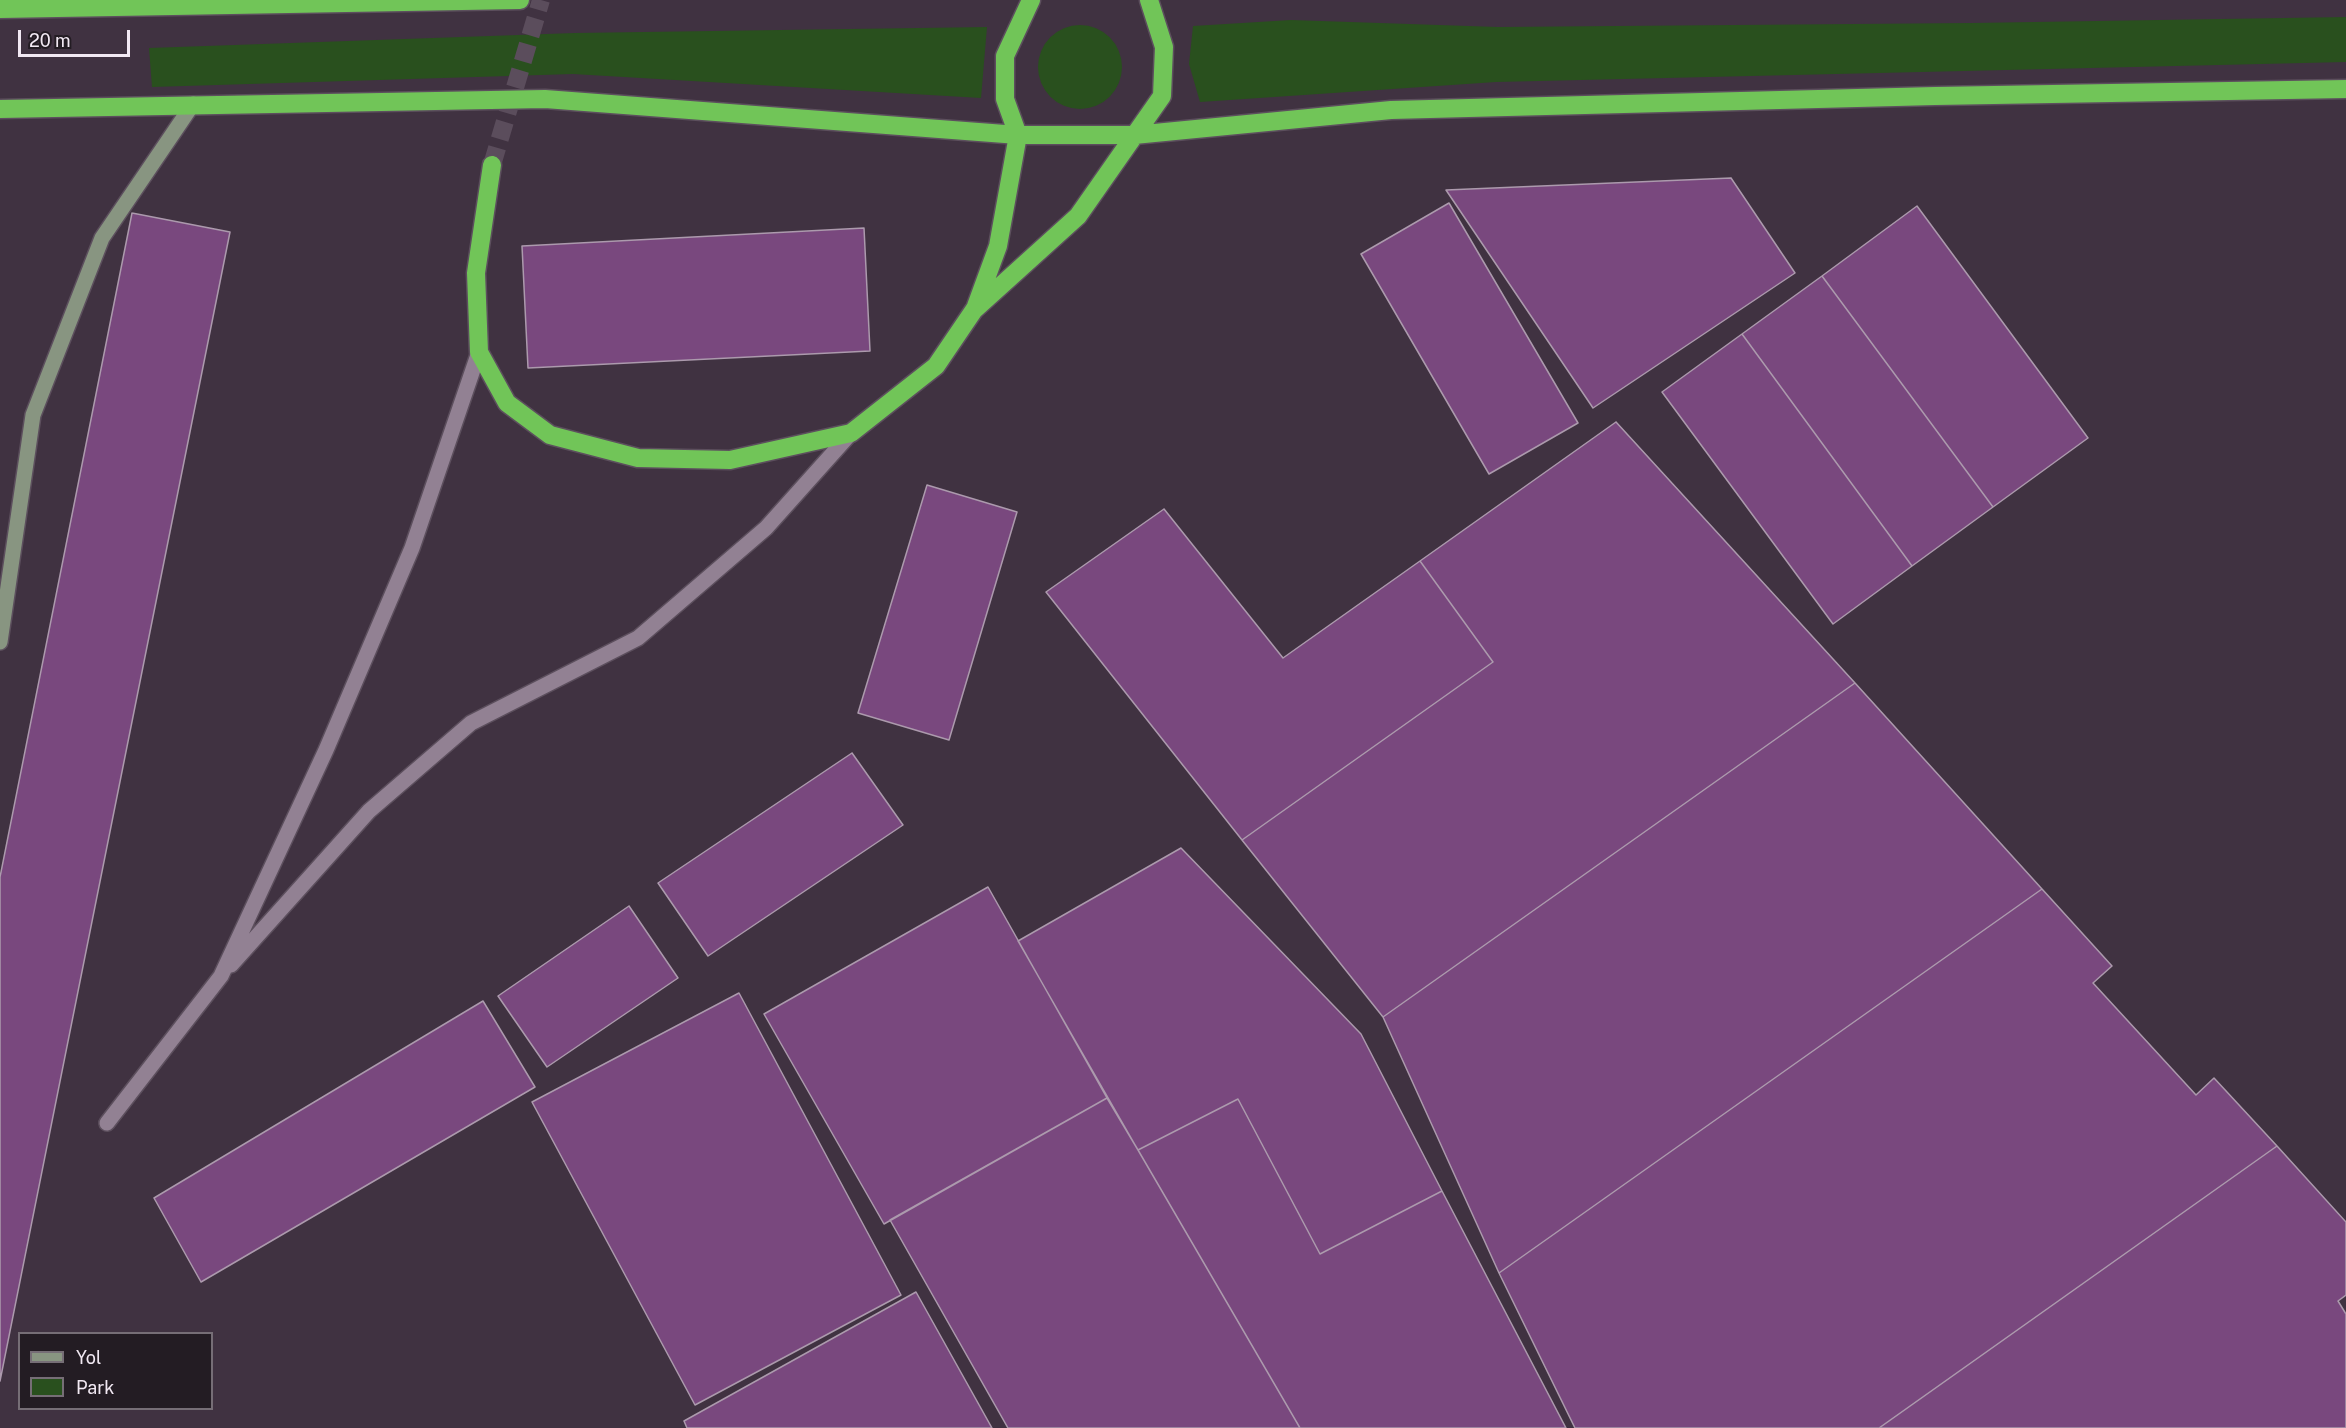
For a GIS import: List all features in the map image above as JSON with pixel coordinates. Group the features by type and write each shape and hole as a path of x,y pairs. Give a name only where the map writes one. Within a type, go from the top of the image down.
{"highway":[{"path":"0,9 520,0"},
{"path":"492,165 476,273 479,352 507,403 550,435 638,458 730,460 851,433 936,366 974,310 998,246 1018,135 1005,99 1005,56 1031,0"},
{"path":"974,310 1078,216 1162,96 1164,47 1149,0"},
{"path":"0,109 545,99 1018,135 1134,135 1391,110 1935,96 2346,89"}],"street":[{"path":"0,642 33,415 102,238 193,104"}],"lane":[{"path":"222,976 326,750 412,548 479,352"},
{"path":"107,1123 222,976 369,812 471,723 639,638 766,528 851,433"}],"green space":[{"path":"2346,17 2346,62 1496,82 1200,102 1189,64 1193,26 1291,20 1498,27"},
{"path":"1080,25 1096,28 1110,37 1119,51 1122,67 1119,83 1110,97 1096,106 1080,109 1064,106 1050,97 1041,83 1038,67 1041,51 1050,37 1064,28"},
{"path":"987,27 981,98 573,74 152,87 149,48 575,33"}],"building":[{"path":"1731,178 1795,273 1593,408 1446,190"},
{"path":"1449,203 1578,423 1489,474 1361,254"},
{"path":"1917,206 2088,438 1993,507 1822,276"},
{"path":"132,213 230,232 0,1381 0,877"},
{"path":"864,228 870,351 528,368 522,246"},
{"path":"1822,276 1993,507 1912,566 1742,334"},
{"path":"1742,334 1912,566 1833,624 1662,392"},
{"path":"1616,422 1855,683 1383,1017 1242,840 1493,662 1420,561"},
{"path":"927,485 1017,512 949,740 858,713"},
{"path":"1164,509 1283,658 1420,561 1493,662 1242,840 1046,592"},
{"path":"1855,683 2042,889 1499,1273 1383,1017"},
{"path":"852,753 903,825 708,956 658,883"},
{"path":"1181,848 1361,1034 1442,1191 1320,1254 1238,1099 1138,1150 1018,941"},
{"path":"988,887 1107,1098 884,1224 764,1014"},
{"path":"2042,889 2112,966 2093,983 2196,1095 2214,1078 2277,1146 1879,1428 1575,1428 1499,1273"},
{"path":"629,906 678,978 547,1067 498,996"},
{"path":"739,993 901,1295 695,1405 532,1102"},
{"path":"483,1001 535,1087 201,1282 154,1198"},
{"path":"1107,1098 1300,1428 1008,1428 890,1220"},
{"path":"1238,1099 1320,1254 1442,1191 1566,1428 1300,1428 1138,1150"},
{"path":"2277,1146 2346,1222 2346,1295 2338,1301 2346,1314 2346,1428 1879,1428"},
{"path":"916,1292 992,1428 687,1428 684,1421"}],"tunnel":[{"path":"492,165 541,0"}]}
